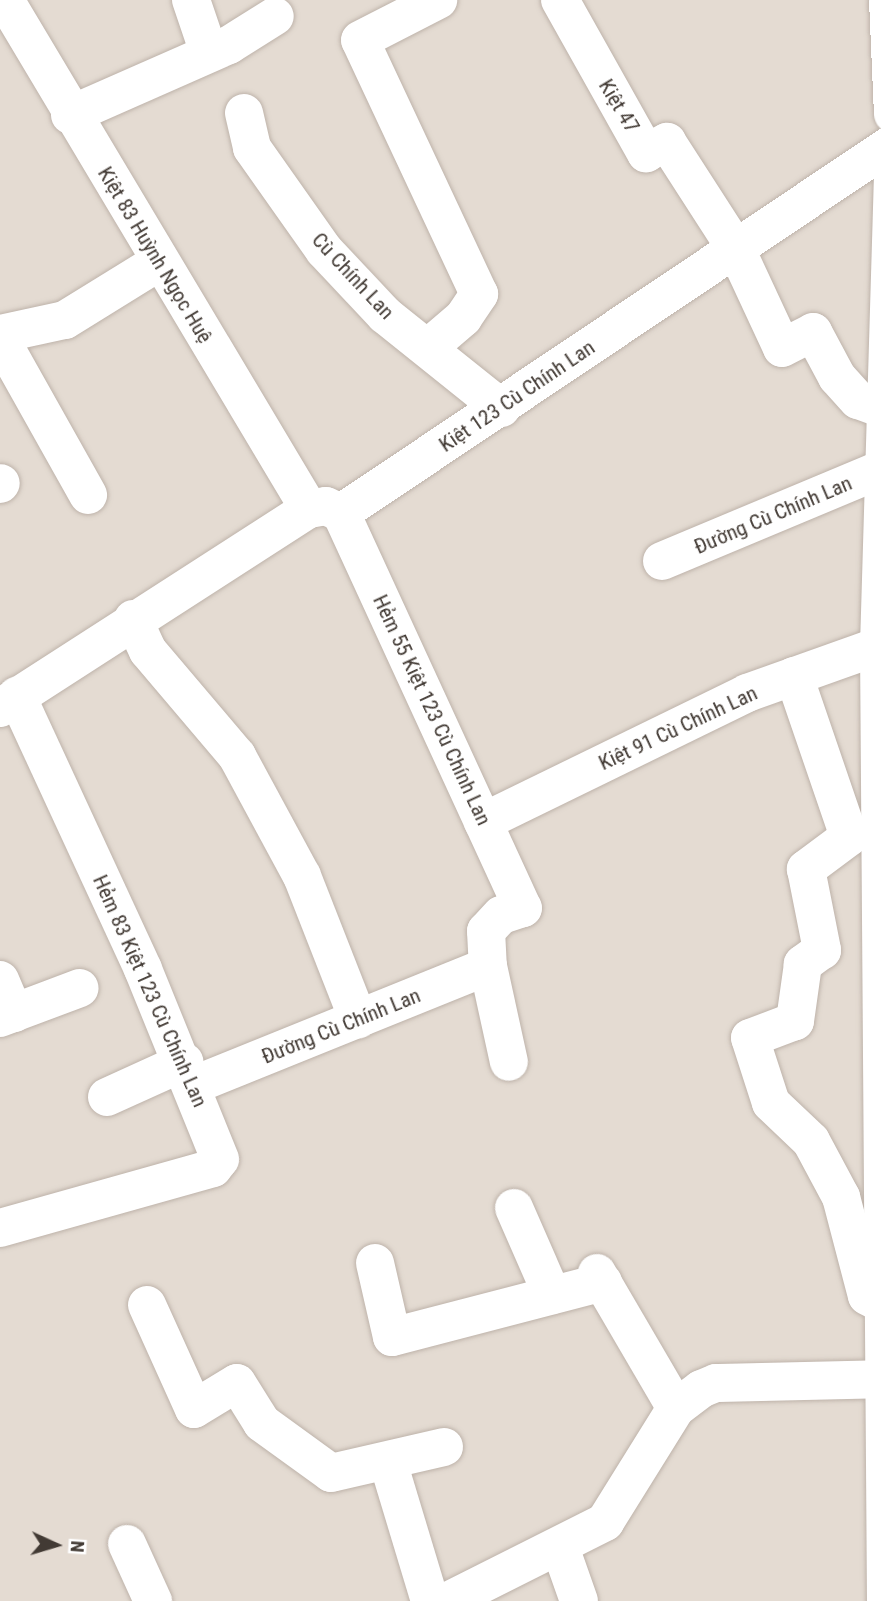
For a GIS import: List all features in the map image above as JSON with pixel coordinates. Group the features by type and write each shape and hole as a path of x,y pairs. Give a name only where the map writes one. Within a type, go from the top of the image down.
{"street":[{"name":"Kiệt 83 Huỳnh Ngọc Huệ","path":"5,0 70,116 159,262 325,511"},
{"path":"191,0 209,53"},
{"path":"429,348 463,318 480,294 360,40 438,0"},
{"name":"Kiệt 47","path":"560,0 646,153 667,142 736,248"},
{"path":"888,0 893,114"},
{"path":"70,116 209,53 275,16"},
{"name":"Cù Chính Lan","path":"244,113 252,148 324,250 385,315 501,408"},
{"name":"Kiệt 123 Cù Chính Lan","path":"9,702 133,619 501,408 893,143"},
{"name":"Đường Cù Chính Lan","path":"886,1601 889,1379 884,1305 879,646 893,197"},
{"path":"736,248 782,348 813,332 837,377 858,400 886,410"},
{"path":"88,495 0,336 65,320 159,262"},
{"name":"Đường Cù Chính Lan","path":"662,561 884,468"},
{"name":"Hẻm 55 Kiệt 123 Cù Chính Lan","path":"325,511 483,822 523,908 501,915 486,932 488,966"},
{"path":"133,619 148,650 237,756 302,876 358,1019"},
{"name":"Kiệt 91 Cù Chính Lan","path":"483,822 747,693 879,646"},
{"path":"794,676 849,837 806,869 822,950 803,964 795,1021 750,1038 771,1103 811,1141 841,1197 867,1296 884,1305"},
{"name":"Hẻm 83 Kiệt 123 Cù Chính Lan","path":"3,1220 88,1201 218,1166 220,1159 189,1074 9,702"},
{"path":"488,966 509,1062"},
{"name":"Đường Cù Chính Lan","path":"107,1097 189,1074 358,1019 488,966"},
{"path":"5,1004 80,988"},
{"path":"514,1208 552,1295"},
{"path":"375,1263 393,1337 552,1295 600,1277 676,1408"},
{"path":"147,1305 194,1409 237,1384 262,1423 331,1473 444,1447"},
{"path":"448,1601 606,1522 676,1408 716,1383 889,1379"},
{"path":"388,1462 430,1601"},
{"path":"127,1544 153,1601"},
{"path":"560,1547 579,1601"}],"shaded area":[{"path":"0,0 893,0 893,1601 0,1601"}]}
